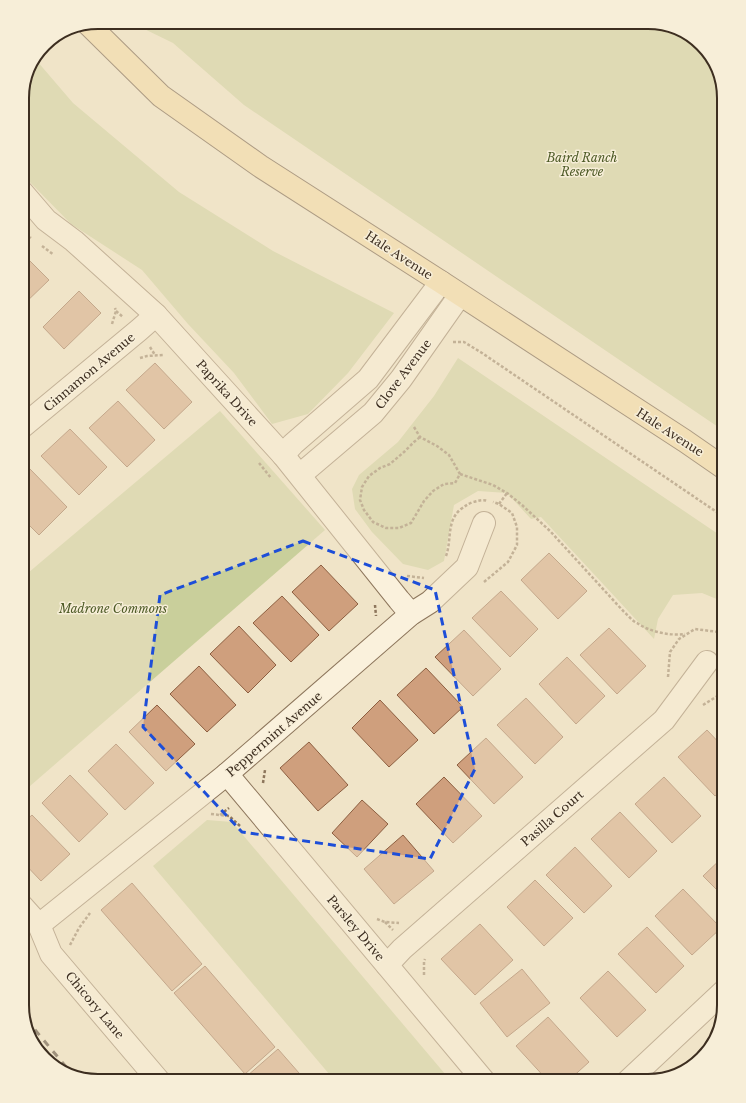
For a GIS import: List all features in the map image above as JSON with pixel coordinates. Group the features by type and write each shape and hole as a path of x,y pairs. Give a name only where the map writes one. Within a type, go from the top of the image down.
{"main road":[{"name":"Hale Avenue","path":"94,29 161,96 260,166 441,282 717,463"}],"street":[{"name":"Paprika Drive","path":"29,200 46,220 74,241 156,314 283,455 411,614"},
{"name":"Clove Avenue","path":"283,455 293,444 368,379 441,282"},
{"name":"Clove Avenue","path":"300,475 373,413 401,380 460,295"},
{"name":"Cinnamon Avenue","path":"29,434 156,314"},
{"name":"Peppermint Avenue","path":"39,925 227,774 411,614 430,602 467,567 484,523"},
{"name":"Pasilla Court","path":"387,965 402,949 664,720 708,662"},
{"name":"Parsley Drive","path":"227,774 478,1074"},
{"name":"Chicory Lane","path":"29,914 39,925 51,954 153,1074"},
{"path":"635,1074 717,998"}],"path":[{"path":"29,237 33,240"},
{"path":"39,244 56,256"},
{"path":"112,326 116,311 113,304"},
{"path":"452,341 464,342 482,353 717,512"},
{"path":"136,360 147,356 163,355 169,360"},
{"path":"414,427 420,437 437,446 449,455 460,474 492,485 507,493 532,514 550,531 625,613 636,623 652,630 664,633 676,635 686,634"},
{"path":"420,437 390,464 380,468 369,476 362,487 360,500 364,510 373,522 386,528 399,528 411,523 424,501 433,491 444,484 455,483 460,474"},
{"path":"256,460 272,478"},
{"path":"499,504 507,493"},
{"path":"444,561 449,548 450,529 456,513 468,504 483,500 499,504 512,513 517,527 517,545 508,562 483,582"},
{"path":"400,574 426,579"},
{"path":"374,602 376,617"},
{"path":"668,682 670,652 679,639 695,629 717,632"},
{"path":"698,708 717,696"},
{"path":"262,785 265,770 269,766"},
{"path":"207,818 212,814 229,816 240,826"},
{"path":"68,948 79,928 90,913 96,908"},
{"path":"372,918 385,922 401,923"},
{"path":"424,978 424,962 427,955"}],"highlighted area":[{"path":"303,541 435,590 475,769 430,859 242,832 143,727 160,595"}],"green space":[{"name":"Baird Ranch Reserve","path":"144,29 653,29 662,30 679,36 694,46 708,63 712,71 715,80 717,98 717,426 244,105 173,43"},
{"path":"39,63 73,103 179,192 273,251 394,313 348,373 308,414 272,424 234,373 188,324 142,270 71,224 29,181 29,93 31,80"},
{"path":"458,358 717,533 717,599 702,593 673,595 658,619 654,639 541,517 531,519 507,493 478,491 454,505 444,561 428,570 403,564 372,532 355,509 352,489 359,475 398,442 434,396"},
{"name":"Madrone Commons","path":"220,411 325,530 29,787 29,572"},
{"path":"207,820 232,822 445,1074 329,1074 153,866"}],"building":[{"path":"29,260 49,280 29,299"},
{"path":"79,291 101,313 64,349 43,327"},
{"path":"155,363 192,402 164,429 126,390"},
{"path":"118,401 155,440 127,467 89,428"},
{"path":"70,429 107,467 79,495 41,456"},
{"path":"30,469 67,507 39,535 29,525"},
{"path":"549,553 587,591 558,619 521,580"},
{"path":"321,565 358,604 329,631 292,592"},
{"path":"501,591 538,629 510,657 472,618"},
{"path":"282,596 319,635 291,662 253,623"},
{"path":"239,626 276,665 248,693 210,654"},
{"path":"609,628 646,666 617,694 580,655"},
{"path":"464,630 501,669 473,696 435,657"},
{"path":"567,657 605,696 576,724 539,684"},
{"path":"199,666 236,705 207,732 170,694"},
{"path":"426,668 463,707 434,734 397,695"},
{"path":"526,698 563,737 535,764 497,725"},
{"path":"380,700 418,740 389,767 352,728"},
{"path":"157,705 195,744 166,771 129,732"},
{"path":"707,730 717,741 717,794 715,796 678,757"},
{"path":"486,738 523,777 494,804 457,765"},
{"path":"309,742 348,785 318,811 280,768"},
{"path":"116,744 154,783 125,810 88,771"},
{"path":"70,775 108,814 79,842 42,803"},
{"path":"444,777 482,816 453,843 416,804"},
{"path":"664,777 701,816 672,843 635,804"},
{"path":"362,800 388,824 357,857 332,833"},
{"path":"620,812 657,851 629,878 591,839"},
{"path":"32,815 70,854 41,881 29,868 29,818"},
{"path":"403,835 434,871 394,904 364,869"},
{"path":"575,847 612,886 584,913 546,875"},
{"path":"717,863 717,890 703,876"},
{"path":"535,880 573,918 544,946 507,907"},
{"path":"132,883 202,964 172,991 101,910"},
{"path":"683,889 717,924 717,932 692,955 655,916"},
{"path":"480,924 513,960 475,995 441,959"},
{"path":"647,927 684,966 656,993 618,954"},
{"path":"205,966 275,1047 245,1074 174,993"},
{"path":"522,969 550,1003 507,1037 480,1003"},
{"path":"608,971 646,1010 617,1037 580,998"},
{"path":"548,1017 589,1062 576,1074 542,1074 516,1046"},
{"path":"278,1049 300,1074 249,1074"}],"railway":[{"path":"32,1026 65,1065"}]}
